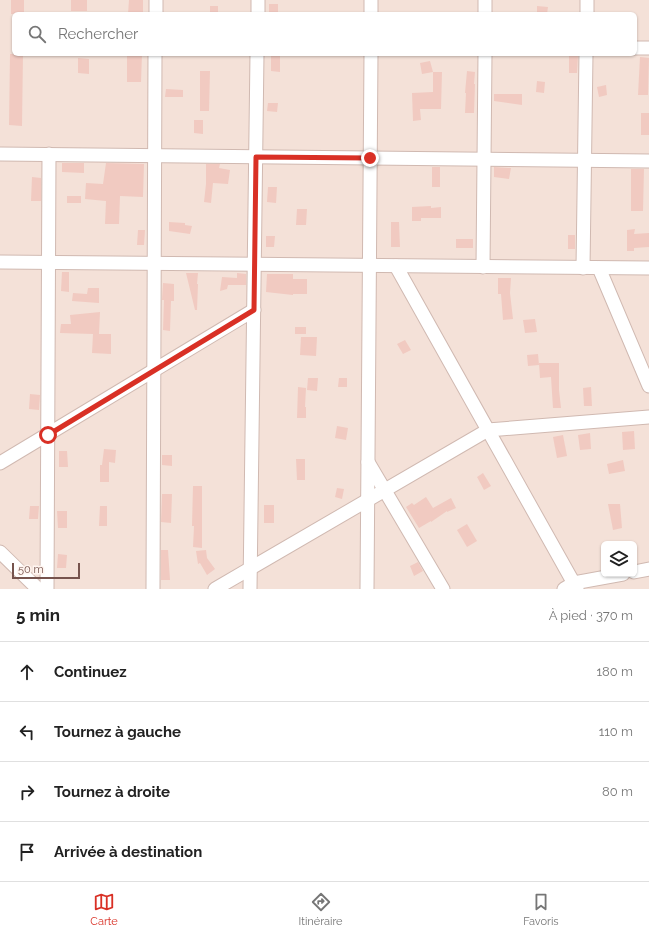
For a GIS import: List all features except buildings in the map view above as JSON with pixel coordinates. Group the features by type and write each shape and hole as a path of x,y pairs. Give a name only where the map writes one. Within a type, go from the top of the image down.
{"street":[{"path":"156,0 156,12"},
{"path":"258,0 258,12"},
{"path":"371,0 371,12"},
{"path":"485,0 485,12"},
{"path":"586,12 587,0"},
{"path":"637,48 649,48"},
{"path":"153,589 155,56"},
{"path":"250,589 257,56"},
{"path":"368,589 371,56"},
{"path":"483,267 485,56"},
{"path":"583,268 586,56"},
{"path":"0,154 649,161"},
{"path":"47,589 49,154"},
{"path":"0,262 649,268"},
{"path":"396,266 488,430 572,587 611,577"},
{"path":"599,268 649,386"},
{"path":"0,463 254,310"},
{"path":"215,589 488,430 649,417"},
{"path":"368,462 443,589"},
{"path":"0,552 38,589"},
{"path":"637,571 649,569"}],"shaded area":[{"path":"0,0 649,0 649,589 0,589"}],"route":[{"path":"48,435 254,310 256,157 370,158"}]}
